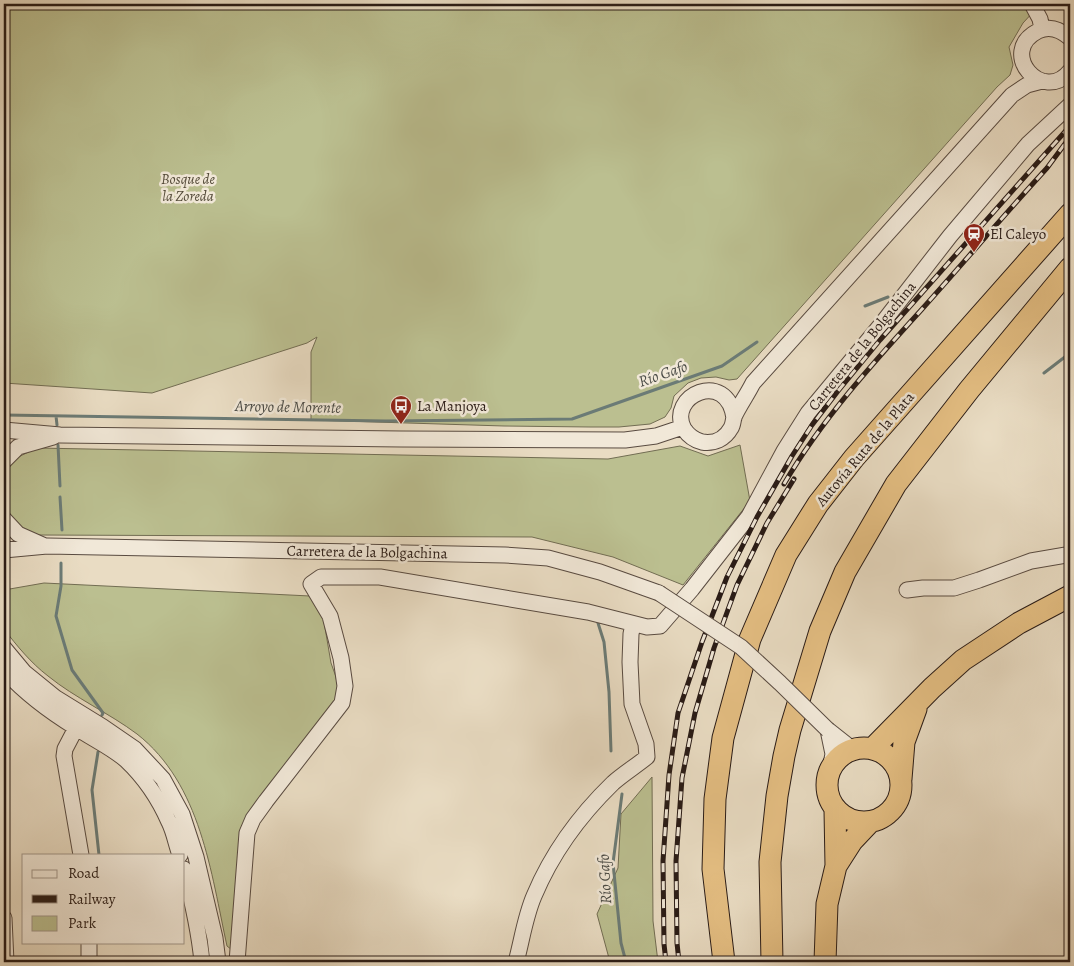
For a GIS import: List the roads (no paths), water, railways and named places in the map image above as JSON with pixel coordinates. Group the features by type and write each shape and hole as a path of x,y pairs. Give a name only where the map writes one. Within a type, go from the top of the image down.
{"highway":[{"name":"Autovía Ruta de la Plata","path":"724,962 714,869 715,799 723,738 750,640 786,555 818,504 854,458 1070,214"},
{"path":"772,962 770,862 777,796 790,730 820,631 845,572 896,484 969,390 1070,268"},
{"path":"873,748 932,688 963,660 1018,623 1070,596"},
{"path":"901,779 896,766 884,753 873,748 863,747 852,749 839,756 830,769 826,782 826,792 830,802 845,818 858,822 870,822 890,812 897,803 901,793 904,742 917,704"},
{"path":"825,962 827,904 836,866 836,810"},
{"path":"836,866 852,841 870,822"}],"street":[{"path":"1032,4 1040,19 1042,29"},
{"path":"1042,81 1026,70 1022,52 1026,41 1031,34 1042,29 1053,28 1068,32"},
{"path":"1012,95 1024,64"},
{"path":"753,383 732,392 697,392 689,398 682,408 681,417 683,427 688,435 698,441 708,443 726,435 753,383 1012,95 1027,85 1042,81 1058,80 1070,71"},
{"name":"Carretera de la Bolgachina","path":"237,962 247,833 253,819 266,801 342,703 345,686 341,658 330,616 311,584 321,577 380,577 588,612 647,627 660,626 692,589 748,516 784,451 808,413 880,326 950,236 1028,144 1070,105"},
{"path":"719,393 727,399 732,408 734,418"},
{"path":"4,430 60,435 625,440 656,436 683,427"},
{"path":"4,461 18,447 60,435"},
{"name":"Carretera de la Bolgachina","path":"4,519 18,534 47,546"},
{"name":"Carretera de la Bolgachina","path":"4,550 47,546 382,552 548,558 600,572 659,593 741,647 828,730 852,749"},
{"path":"380,577 382,552"},
{"path":"907,590 954,588 1031,562 1066,555 1070,556"},
{"path":"516,962 534,896 556,853 582,816 614,782 646,757 646,744 632,704 630,662 633,624"},
{"path":"4,648 24,672 56,698 136,749 163,780 182,814 196,857 215,938 218,962"},
{"path":"6,676 45,708 125,760 149,787 159,802 170,824 180,854"},
{"path":"76,728 65,749 64,756 80,854"},
{"path":"828,730 833,754 830,769"},
{"path":"185,873 198,931 202,962"},
{"path":"4,918 6,962"},
{"path":"89,944 89,962"}],"waterway":[{"path":"865,306 888,297"},
{"name":"Arroyo de Morente","path":"4,415 386,421 572,419 722,366 757,342"},
{"name":"Río Gafo","path":"1044,373 1070,353"},
{"path":"56,416 57,425"},
{"path":"58,445 60,486"},
{"path":"60,497 62,530"},
{"path":"61,563 61,586 56,616 72,670 103,713 102,715"},
{"name":"Río Gafo","path":"598,623 604,642 609,692 611,751"},
{"path":"98,752 92,790 99,854"},
{"name":"Río Gafo","path":"622,794 613,863 621,943 626,962"}],"railway":[{"path":"666,962 663,861 669,775 678,713 727,577 757,517 812,425 880,340 1070,126"},
{"path":"784,484 831,414 849,392 1047,168 1070,137"},
{"path":"679,962 676,861 682,778 695,713 714,648 737,585 767,523 794,479"}],"place":[{"name":"El Caleyo","path":"974,253"},
{"name":"La Manjoya","path":"401,425"}],"park label":[{"name":"Bosque de la Zoreda","path":"188,188"}]}
